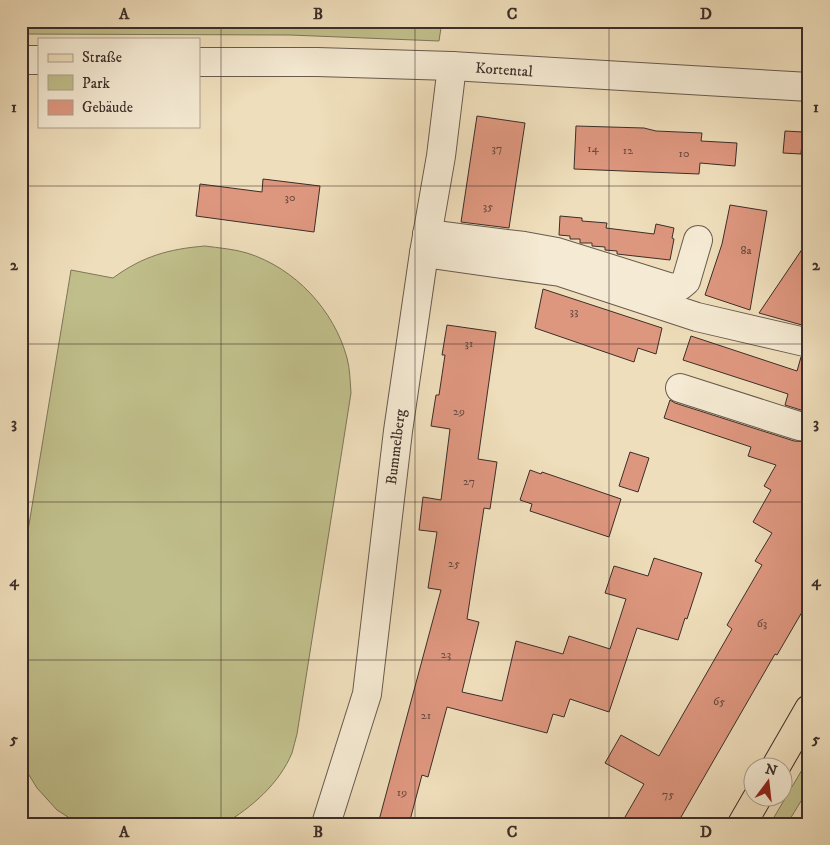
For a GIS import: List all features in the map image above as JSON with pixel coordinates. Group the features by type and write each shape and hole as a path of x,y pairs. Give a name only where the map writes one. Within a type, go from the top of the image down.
{"main road":[{"path":"780,758 809,709"},
{"path":"742,824 751,808"}],"street":[{"path":"21,60 38,60"},
{"name":"Kortental","path":"200,62 317,62 452,66 809,87"},
{"name":"Bummelberg","path":"326,824 367,694 398,431 425,243 441,156 452,66"},
{"path":"425,243 524,246 556,252 672,288 680,286 686,281 698,240"},
{"path":"425,243 560,272 696,317 809,343"},
{"path":"680,388 800,426 809,427"}],"green space":[{"path":"21,21 442,21 439,41 290,35 21,34"},
{"path":"205,246 247,253 265,260 296,280 310,293 333,323 348,362 351,393 297,734 292,753 272,785 245,810 224,824 79,824 57,810 37,788 21,762 21,573 71,270 113,278 135,264 157,255 180,249"},
{"path":"809,758 809,788 787,824 770,824 779,808 792,808 792,787"}],"building":[{"path":"477,116 525,123 509,228 461,222"},
{"path":"576,126 644,128 656,131 702,133 701,141 737,143 735,166 700,163 699,174 574,169"},
{"path":"785,131 803,132 801,154 783,153"},
{"path":"263,179 320,186 314,232 196,216 200,184 262,192"},
{"path":"730,205 767,211 750,310 705,295 722,244"},
{"path":"560,216 582,218 582,221 607,223 606,228 654,234 656,224 674,228 670,260 617,254 617,251 605,250 605,247 592,246 592,243 580,243 580,239 570,239 570,236 559,235"},
{"path":"809,239 809,327 759,313"},
{"path":"543,289 662,328 656,354 638,348 634,362 535,328"},
{"path":"447,325 496,332 478,459 497,462 490,509 484,508 467,619 479,622 462,692 502,701 516,641 563,654 569,636 610,649 626,599 605,593 614,566 648,576 654,558 702,573 678,640 637,628 609,712 570,699 564,717 553,714 547,733 447,707 428,777 422,775 409,824 378,824 441,590 428,588 437,532 419,530 423,497 441,500 450,429 431,426 436,395 439,395 445,355 442,355"},
{"path":"691,336 797,371 801,357 809,358 809,401 804,411 785,405 788,394 683,360"},
{"path":"670,400 794,441 809,442 809,600 777,655 775,654 677,824 621,824 644,784 605,763 621,735 659,756 732,629 727,625 762,565 755,561 772,533 753,522 771,490 764,486 776,465 748,456 751,447 664,418"},
{"path":"630,452 649,458 638,492 619,486"},
{"path":"530,470 541,474 542,472 621,499 609,537 530,511 532,504 520,500"}],"railway":[{"path":"801,824 809,811"}]}
